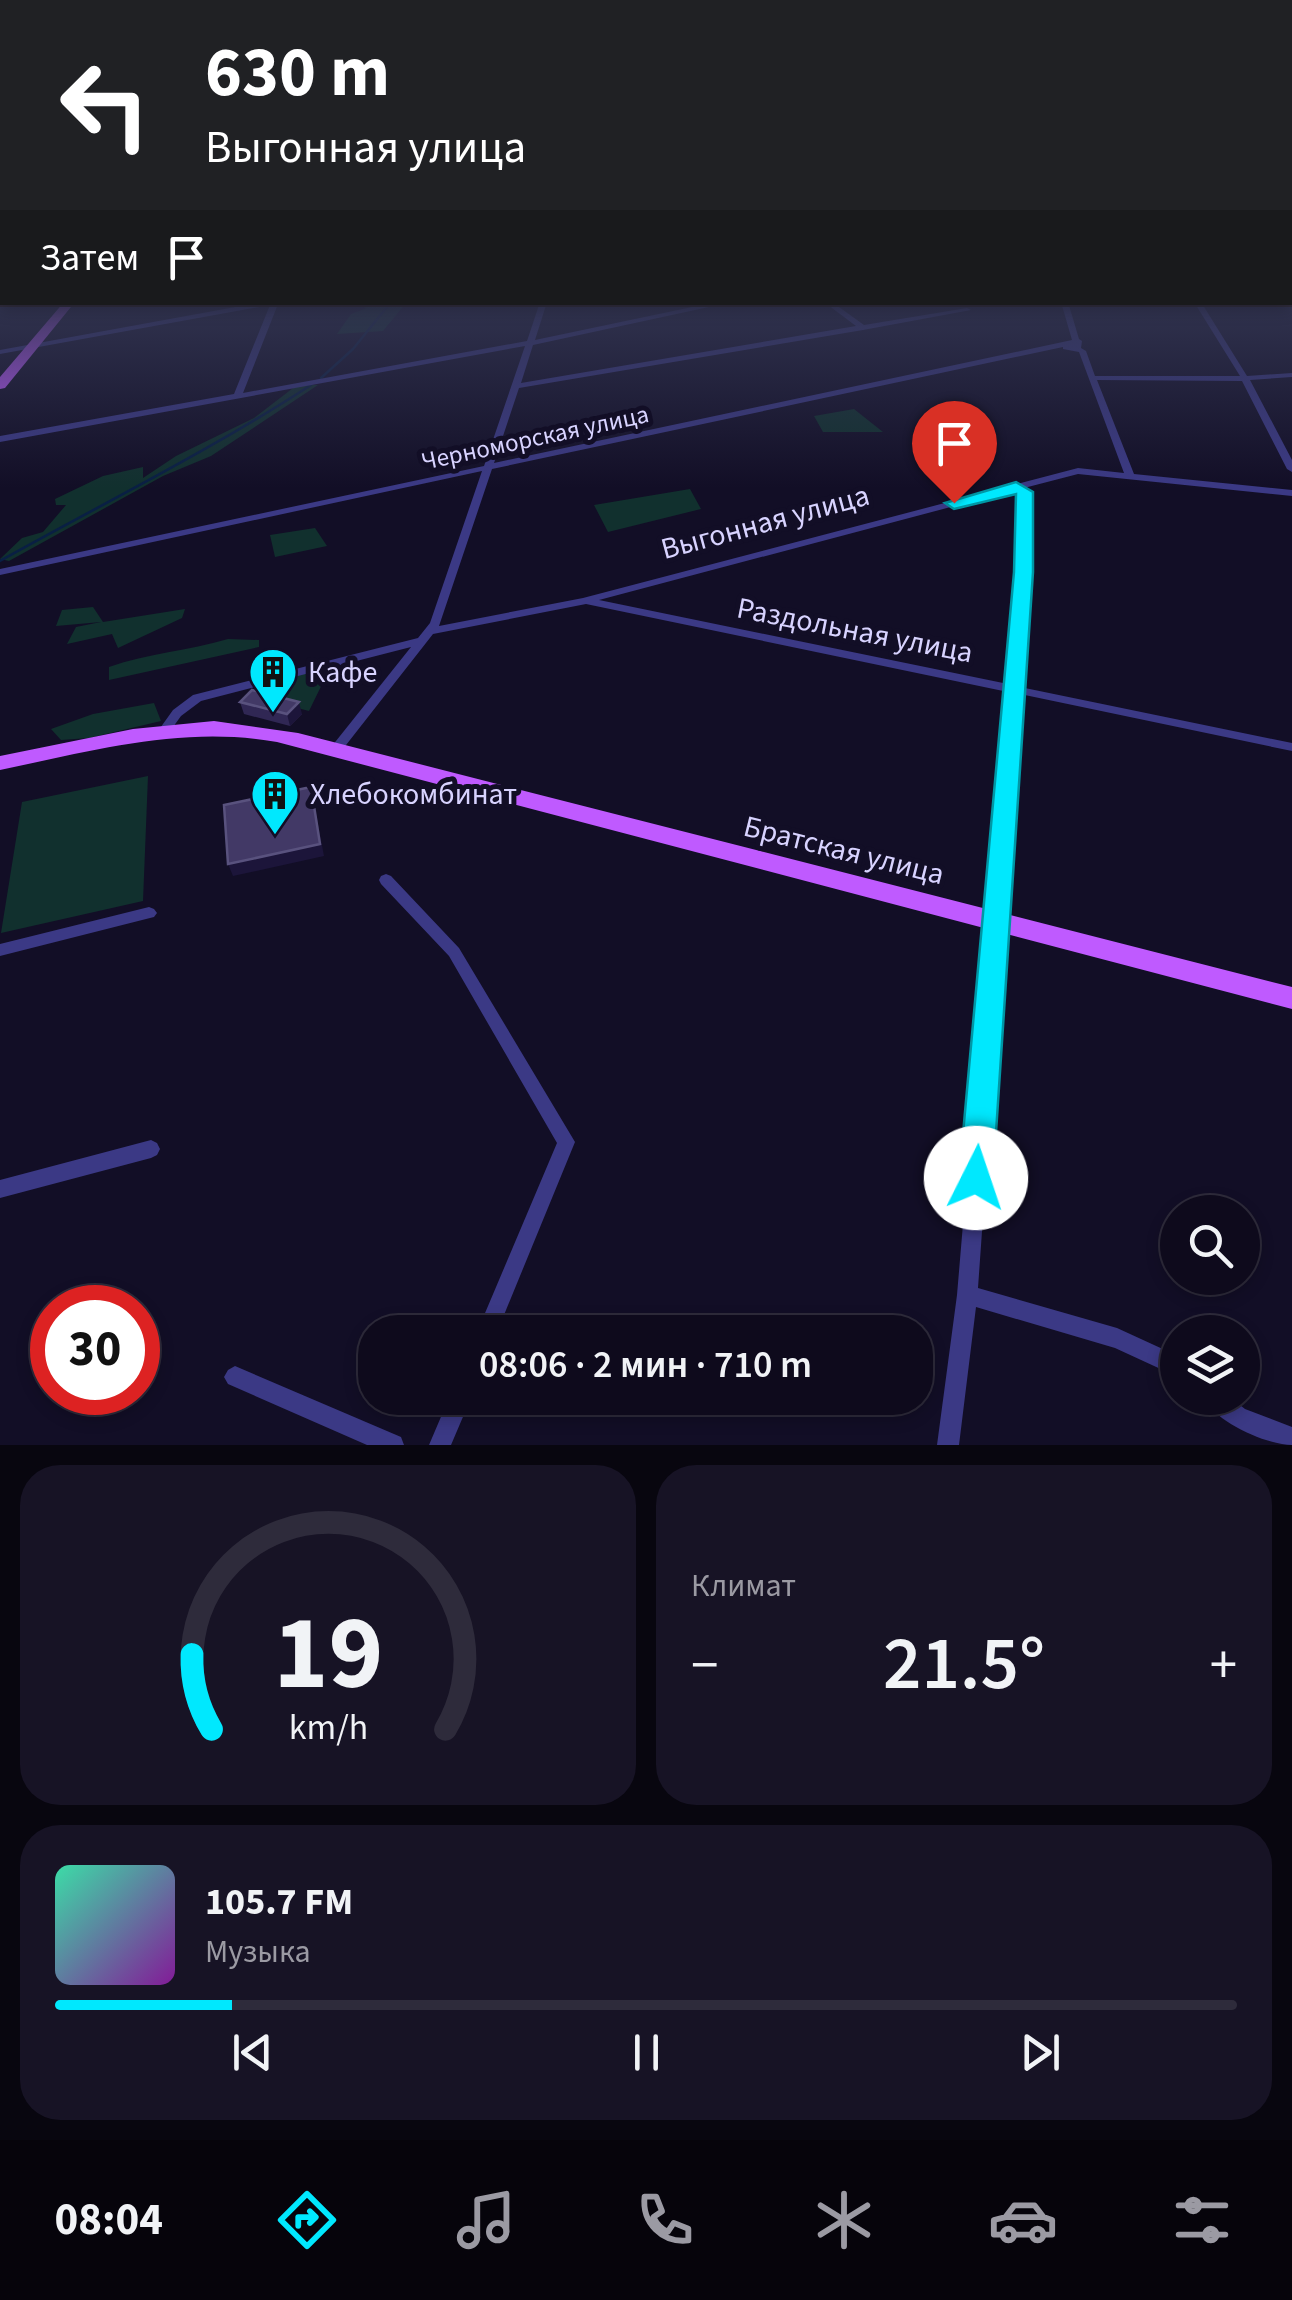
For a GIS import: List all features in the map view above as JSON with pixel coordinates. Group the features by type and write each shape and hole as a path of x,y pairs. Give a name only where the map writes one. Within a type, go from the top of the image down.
{"main road":[{"path":"0,385 30,353"},
{"path":"0,763 164,731 216,728 245,730 334,751"},
{"name":"Братская улица","path":"334,751 1292,998"}],"street":[{"path":"237,397 255,353"},
{"path":"0,439 473,353"},
{"path":"334,751 426,635 490,467 526,353"},
{"path":"515,386 710,353"},
{"name":"Черноморская улица","path":"0,572 1028,353"},
{"path":"1083,353 1129,474"},
{"path":"1229,353 1292,469"},
{"path":"1092,378 1292,375"},
{"name":"Выгонная улица","path":"164,731 176,713 197,698 426,635 584,601 1078,471 1292,494"},
{"path":"948,1445 967,1295 1024,552 1024,492 1016,487"},
{"name":"Раздольная улица","path":"584,601 1013,687 1292,748"},
{"path":"386,880 454,952 566,1142 494,1315"},
{"path":"0,950 148,912"},
{"path":"0,1189 151,1149"},
{"path":"967,1295 1118,1338 1160,1358"},
{"path":"235,1377 393,1445"},
{"path":"440,1445 453,1415"},
{"path":"1236,1415 1292,1438"}],"green space":[{"path":"297,385 318,385 211,456 163,476 9,561 0,559 22,538 43,532 66,505 56,505 55,499 103,476 143,467 143,478 176,456 254,418"},
{"path":"854,409 883,432 823,432 814,416"},
{"path":"690,489 701,509 608,532 594,505"},
{"path":"315,528 327,546 275,557 270,535"},
{"path":"93,607 103,622 185,609 182,618 118,648 112,634 67,644 76,627 101,622 56,626 62,610"},
{"path":"228,639 259,640 259,647 109,680 109,667"},
{"path":"330,668 309,711 278,703 294,676"},
{"path":"154,703 161,721 89,738 61,740 51,729 93,714"},
{"path":"148,776 143,901 1,933 22,802"}],"building":[{"path":"252,690 299,702 287,714 240,702"},
{"name":"Хлебокомбинат","path":"311,787 320,844 228,864 224,805"}],"waterway":[{"path":"321,378 348,353"},
{"path":"0,561 196,454 311,385"}],"place":[{"name":"Кафе","path":"273,714"},
{"name":"Хлебокомбинат","path":"275,836"}],"route":[{"path":"954,503 1016,487 1024,492 1023,572 976,1178"}]}
